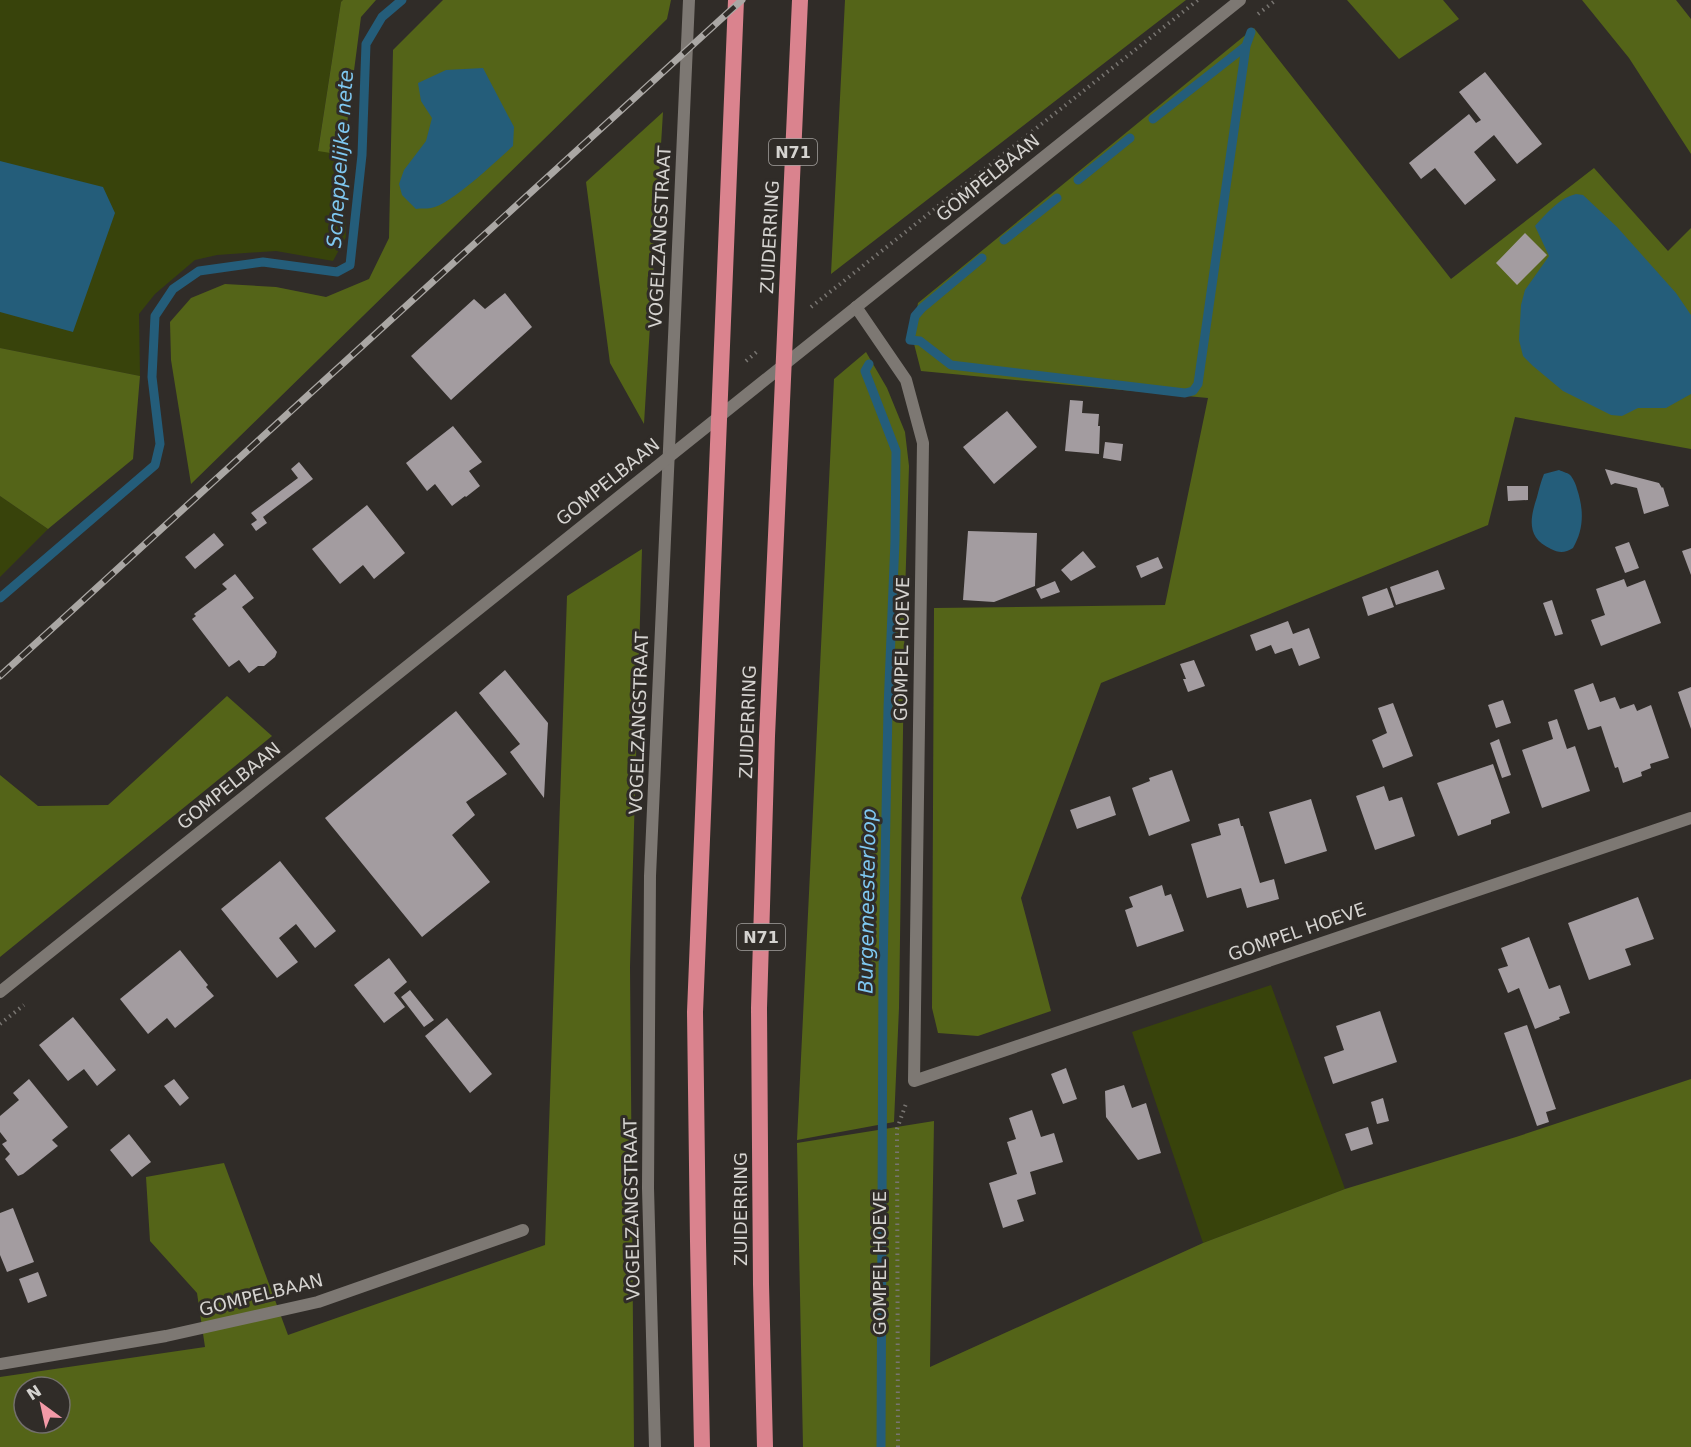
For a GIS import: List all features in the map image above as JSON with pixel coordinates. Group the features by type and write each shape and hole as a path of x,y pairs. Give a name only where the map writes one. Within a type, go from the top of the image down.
{"highway":[{"path":"702,1447 695,1012 736,0"},
{"name":"ZUIDERRING","path":"765,1447 759,1008 767,736 800,0"}],"street":[{"name":"VOGELZANGSTRAAT","path":"655,1447 648,1188 650,876 689,0"},
{"name":"GOMPELBAAN","path":"0,992 1240,0"},
{"name":"GOMPEL HOEVE","path":"856,307 906,380 923,443 914,1081 1691,818"},
{"name":"GOMPELBAAN","path":"0,1364 166,1336 318,1302 523,1230"}],"path":[{"path":"837,286 1198,0"},
{"name":"GOMPEL HOEVE","path":"898,1447 897,1129 914,1081"}],"green space":[{"path":"0,0 343,0 318,150 343,155 346,237 333,261 276,251 217,255 195,260 155,294 139,314 140,376 0,348"},
{"path":"343,0 376,0 361,17 343,155 318,151"},
{"path":"443,0 671,0 667,19 191,484 171,360 170,322 191,298 225,284 276,287 326,297 369,279 389,238 393,50"},
{"path":"845,0 1186,0 831,274"},
{"path":"1347,0 1443,0 1459,19 1399,59"},
{"path":"1582,0 1676,0 1691,19 1691,154 1629,58"},
{"path":"1254,28 1451,279 1594,168 1668,251 1691,228 1691,449 1515,417 1488,525 1101,683 1021,898 1051,1011 978,1036 938,1033 932,1008 934,608 1165,605 1208,398 921,371 912,336 918,303"},
{"path":"663,112 644,424 610,363 586,182"},
{"path":"0,348 140,376 133,459 48,529 0,496"},
{"path":"866,352 887,388 905,432 909,466 899,1008 894,1122 797,1140 834,379"},
{"path":"0,496 48,529 0,577"},
{"path":"642,549 630,967 634,1447 0,1447 0,1377 12,1375 12,1435 72,1435 72,1375 14,1375 205,1347 197,1293 150,1241 146,1177 224,1163 288,1335 545,1245 567,596"},
{"path":"227,696 272,736 0,957 0,775 38,806 108,805"},
{"path":"1271,985 1345,1189 1203,1243 1132,1032"},
{"path":"1691,1079 1691,1447 803,1447 797,1143 934,1121 930,1367 1203,1243 1345,1189 1516,1137"}],"water":[{"path":"483,68 514,127 513,146 450,199 431,208 416,209 402,195 399,184 404,170 426,141 432,118 421,101 418,83 446,70"},
{"path":"0,161 103,187 115,213 73,332 0,312"},
{"path":"1576,194 1583,195 1617,227 1676,293 1691,315 1691,394 1666,408 1638,408 1622,416 1611,415 1563,391 1523,356 1519,340 1521,305 1525,290 1549,256 1535,226 1559,202"},
{"path":"1559,470 1569,474 1573,479 1582,512 1577,541 1573,548 1562,552 1554,550 1537,539 1532,527 1533,512 1544,474"}],"building":[{"path":"1485,72 1542,144 1517,164 1494,135 1474,152 1496,180 1465,205 1435,168 1421,179 1409,163 1469,114 1476,123 1481,120 1459,92"},
{"path":"1525,233 1547,255 1517,285 1496,263"},
{"path":"505,293 532,327 451,400 411,356 474,299 485,309"},
{"path":"1070,400 1083,401 1082,413 1099,414 1099,454 1065,451"},
{"path":"1007,411 1037,447 994,484 963,447"},
{"path":"453,426 482,462 469,471 480,486 452,506 435,484 427,491 406,463"},
{"path":"1105,442 1123,444 1121,461 1103,458"},
{"path":"299,462 313,479 263,517 267,523 256,531 251,524 257,520 251,513 298,478 291,469"},
{"path":"1605,469 1659,483 1663,487 1669,506 1644,514 1637,488 1615,483 1611,485"},
{"path":"1507,486 1528,486 1528,500 1508,501"},
{"path":"367,505 405,553 374,579 363,565 340,584 312,549"},
{"path":"968,531 1037,533 1035,586 994,602 963,600"},
{"path":"214,533 224,545 195,569 185,557"},
{"path":"1629,542 1639,568 1625,573 1615,547"},
{"path":"1691,548 1691,575 1682,551"},
{"path":"1083,551 1096,567 1071,581 1061,570"},
{"path":"1158,557 1163,568 1141,578 1136,566"},
{"path":"1438,570 1445,589 1396,605 1390,587"},
{"path":"235,574 254,598 242,607 277,652 275,657 264,666 258,666 249,673 239,660 229,667 192,619 196,616 194,614 227,589 222,584"},
{"path":"1624,579 1627,587 1645,580 1661,623 1601,646 1591,620 1605,615 1596,589"},
{"path":"1055,581 1060,592 1041,599 1036,589"},
{"path":"1387,588 1394,607 1368,616 1362,597"},
{"path":"1552,600 1563,634 1555,636 1543,603"},
{"path":"1288,621 1293,634 1309,628 1320,658 1299,666 1292,648 1275,654 1271,645 1256,651 1250,635"},
{"path":"1194,660 1205,686 1188,692 1180,664"},
{"path":"505,670 548,723 544,798 510,752 520,744 479,693"},
{"path":"1593,683 1600,702 1615,697 1620,709 1634,704 1637,711 1651,705 1669,758 1650,764 1651,768 1641,772 1642,776 1623,783 1618,767 1615,768 1601,726 1588,730 1574,690"},
{"path":"1691,687 1691,729 1678,692"},
{"path":"1503,700 1511,723 1496,728 1488,705"},
{"path":"1393,703 1413,756 1383,768 1372,740 1387,733 1378,708"},
{"path":"456,711 507,774 466,802 475,815 452,835 490,882 422,937 325,818"},
{"path":"1557,719 1567,749 1575,746 1590,791 1542,808 1522,750 1553,739 1548,722"},
{"path":"1499,739 1511,775 1502,778 1490,743"},
{"path":"1493,764 1510,813 1491,820 1491,824 1458,836 1437,783"},
{"path":"1172,770 1190,821 1149,836 1132,788 1150,781 1149,778"},
{"path":"1384,786 1389,801 1402,797 1415,836 1375,850 1356,796"},
{"path":"1110,796 1116,815 1077,829 1070,810"},
{"path":"1311,799 1327,851 1285,864 1269,812"},
{"path":"1239,818 1260,883 1274,879 1279,899 1247,908 1241,888 1207,898 1191,844 1221,835 1218,824"},
{"path":"280,861 336,931 315,948 296,924 279,938 298,962 277,978 221,909"},
{"path":"1162,885 1165,896 1171,894 1184,931 1137,947 1125,910 1133,907 1129,897"},
{"path":"1638,897 1654,939 1625,949 1631,965 1589,980 1568,923"},
{"path":"1529,937 1549,989 1560,985 1570,1013 1535,1029 1519,988 1508,993 1498,969 1508,966 1501,948"},
{"path":"180,950 214,996 175,1028 167,1018 148,1034 120,999"},
{"path":"389,958 407,982 394,993 405,1007 384,1023 354,985"},
{"path":"410,990 434,1020 424,1027 401,997"},
{"path":"1380,1011 1397,1062 1333,1084 1324,1057 1344,1050 1336,1026"},
{"path":"73,1017 116,1070 97,1086 84,1069 68,1081 39,1045"},
{"path":"447,1018 492,1074 470,1093 425,1036"},
{"path":"1527,1025 1556,1109 1546,1112 1549,1122 1537,1126 1504,1033"},
{"path":"1066,1068 1077,1099 1063,1104 1051,1074"},
{"path":"29,1079 68,1127 52,1140 58,1146 18,1176 5,1159 10,1154 2,1144 7,1141 0,1132 0,1116 19,1100 13,1093"},
{"path":"174,1079 189,1098 180,1106 164,1086"},
{"path":"1124,1085 1132,1108 1146,1103 1161,1153 1138,1160 1106,1117 1105,1091"},
{"path":"1383,1098 1389,1121 1377,1124 1371,1102"},
{"path":"1032,1110 1041,1137 1054,1133 1063,1162 1030,1172 1036,1194 1017,1200 1024,1221 1003,1228 989,1183 1017,1174 1007,1142 1016,1139 1009,1118"},
{"path":"1368,1127 1373,1144 1351,1151 1345,1134"},
{"path":"129,1134 151,1162 132,1177 110,1150"},
{"path":"13,1208 34,1262 7,1272 0,1255 0,1213"},
{"path":"38,1272 47,1296 28,1303 19,1279"}],"waterway":[{"name":"Scheppelijke nete","path":"0,598 155,465 160,444 152,377 155,316 173,289 199,271 263,262 337,272 350,265 362,155 366,44 382,17 402,0"},
{"name":"Burgemeesterloop","path":"1153,119 1246,46 1251,32"},
{"path":"982,258 922,308 915,316 910,340 920,341 951,365 1185,393 1193,391 1198,384 1246,46"},
{"name":"Burgemeesterloop","path":"1078,180 1130,138"},
{"name":"Burgemeesterloop","path":"1004,240 1057,198"},
{"name":"Burgemeesterloop","path":"869,364 865,371 896,451 883,972 881,1447"}],"railway":[{"path":"0,676 742,0"}]}
